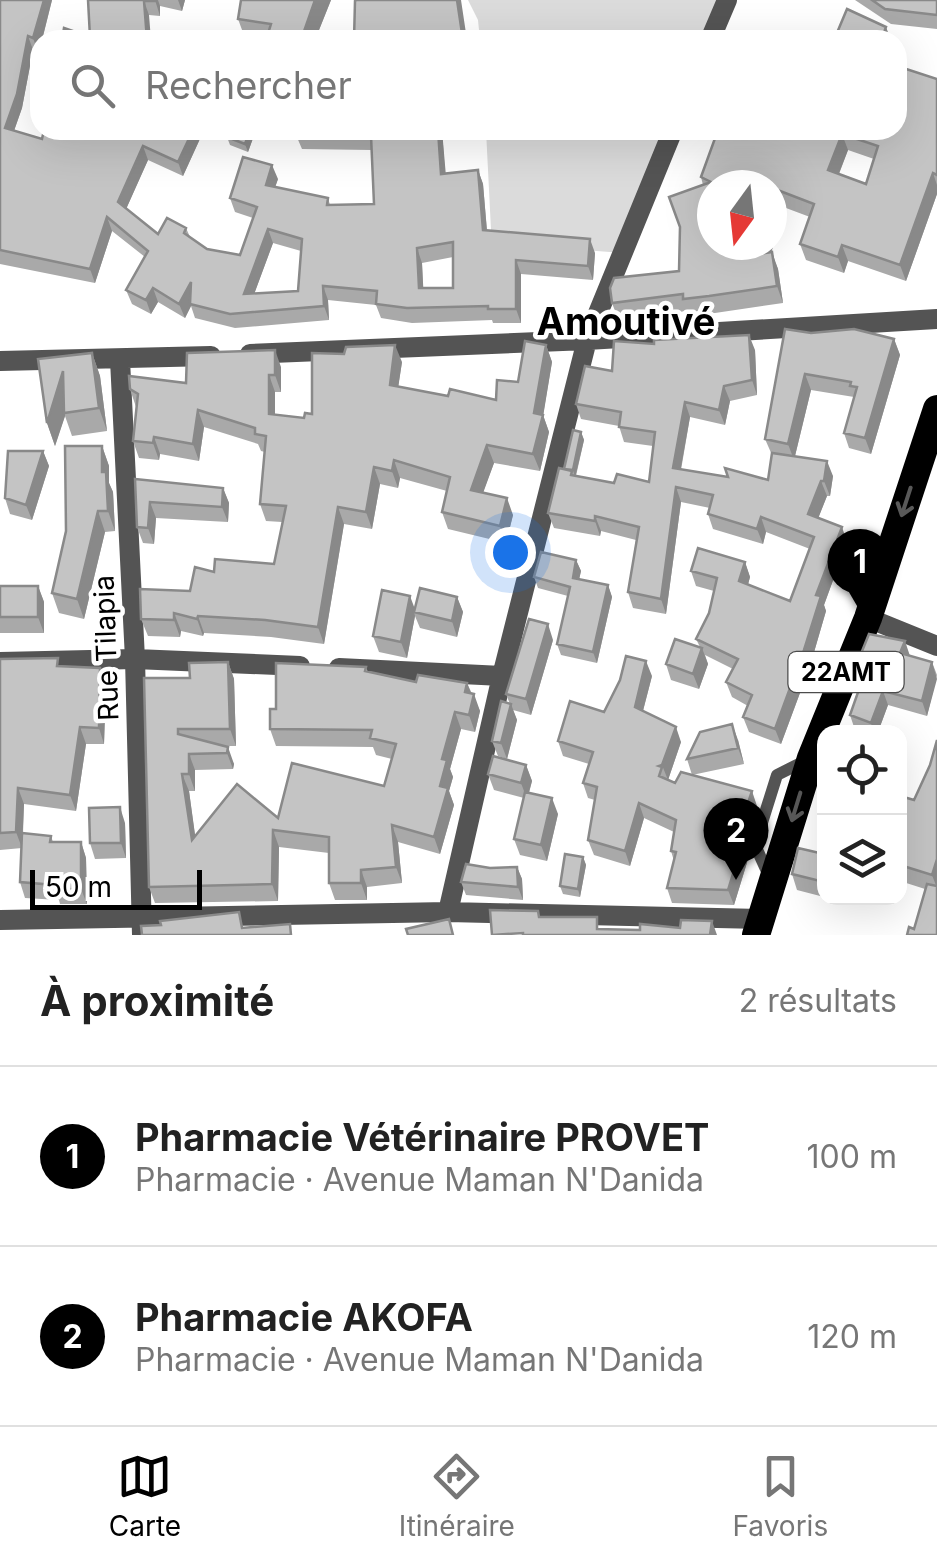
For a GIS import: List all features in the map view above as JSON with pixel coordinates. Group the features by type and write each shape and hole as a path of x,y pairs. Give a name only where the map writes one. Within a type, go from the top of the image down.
{"highway":[{"name":"22AMT","path":"758,927 811,758 868,618 937,409"}],"street":[{"path":"714,30 727,0"},
{"path":"448,912 502,676 587,340 670,140"},
{"path":"0,361 120,360 587,340 937,319"},
{"name":"Rue Tilapia","path":"120,360 135,658 142,926"},
{"path":"868,618 937,646"},
{"path":"0,662 135,658 502,676"},
{"path":"0,920 142,926 448,912 758,927"}],"shaded area":[{"path":"468,0 729,0 716,30 479,30"},
{"path":"486,140 670,140 623,253 518,245 491,230"}],"building":[{"path":"0,0 44,0 35,30 30,30 28,36 17,94 5,128 30,135 30,140 188,140 178,162 143,146 118,202 158,234 167,218 186,228 184,233 207,249 240,255 257,207 230,198 243,157 272,165 266,185 328,198 327,205 374,204 371,140 439,140 441,174 478,170 483,230 590,239 588,266 516,260 516,309 407,308 376,304 377,291 323,286 324,306 230,314 190,304 191,282 179,304 153,288 146,300 126,290 148,251 107,217 90,269 0,250","holes":["268,229 302,239 298,291 244,294","453,242 453,288 419,288 417,248"]},
{"path":"88,0 155,0 144,1 146,30 90,30"},
{"path":"241,0 315,0 304,30 269,30 271,24 238,19"},
{"path":"457,0 462,30 354,30 355,1"},
{"path":"872,0 937,0 937,15 885,9"},
{"path":"847,9 886,27 885,30 838,30"},
{"path":"907,69 937,79 937,175 933,173 900,265 842,245 838,257 800,244 814,204 787,194 787,170 704,170 714,140 840,140 828,170 866,184 878,146 860,140 907,140"},
{"path":"697,187 697,260 773,260 777,286 683,299 683,294 612,303 610,288 614,278 679,271 680,227 669,197"},
{"path":"785,329 811,333 854,329 894,339 865,438 844,433 857,387 850,386 851,382 805,374 788,444 765,439"},
{"path":"749,335 752,380 724,386 719,410 685,402 673,468 728,477 725,468 768,480 772,453 827,461 824,481 808,514 842,527 816,595 821,596 775,729 743,717 752,695 726,682 738,659 696,639 709,613 717,578 691,571 698,548 745,562 739,581 790,601 814,537 761,517 757,529 708,514 713,495 676,487 661,599 628,592 639,527 595,516 595,521 548,513 559,468 572,471 571,475 614,483 617,474 649,482 655,432 619,427 621,412 576,404 585,366 612,371 614,341 654,344 654,340"},
{"path":"525,341 546,345 534,413 543,415 533,454 487,445 471,490 507,498 500,526 442,512 450,477 394,460 392,471 374,467 366,512 338,507 318,627 265,620 198,616 197,619 174,613 174,620 141,619 140,589 190,591 195,567 214,572 215,559 274,564 286,506 260,504 266,436 255,434 255,428 198,410 193,444 154,437 153,443 133,441 138,394 130,389 129,376 186,383 187,353 275,350 275,375 269,375 269,414 304,418 305,413 312,414 312,353 344,354 346,347 395,345 390,385 448,396 450,389 496,400 497,380 518,382"},
{"path":"92,353 99,408 64,413 63,371 47,423 38,359"},
{"path":"573,430 581,432 573,470 564,469"},
{"path":"65,446 102,446 102,472 106,472 108,511 98,511 77,599 52,593 66,531"},
{"path":"8,451 43,451 26,505 5,498"},
{"path":"135,479 223,488 222,507 150,502 148,528 137,527"},
{"path":"541,552 576,560 573,578 608,585 593,652 557,644 570,587 534,577"},
{"path":"0,586 38,586 38,617 0,617"},
{"path":"420,588 457,597 452,621 414,612"},
{"path":"382,590 410,596 401,642 373,636"},
{"path":"529,619 548,624 526,699 506,694"},
{"path":"869,634 905,641 900,653 932,662 922,701 883,691 871,723 850,715 863,678 855,677 858,661"},
{"path":"675,639 702,648 693,674 666,664"},
{"path":"626,656 646,661 635,707 676,727 659,766 659,776 675,783 681,772 752,791 740,827 743,841 728,890 667,888 676,852 671,851 676,820 639,803 625,851 588,840 597,787 583,783 593,752 558,741 570,701 604,712 620,680"},
{"path":"58,658 57,666 100,668 99,728 80,727 70,795 18,788 16,832 0,833 0,659"},
{"path":"228,662 230,729 178,729 178,734 228,747 227,753 189,754 189,774 182,774 192,840 237,784 278,818 292,763 384,786 396,744 370,738 372,730 270,729 270,709 276,709 276,663 366,667 365,671 416,682 418,675 467,683 465,692 474,694 469,715 455,712 442,759 447,760 440,786 448,788 434,837 392,825 396,867 361,870 361,883 329,883 329,837 273,830 272,884 149,887 144,678 190,678 189,663"},
{"path":"501,701 511,704 501,743 492,741"},
{"path":"732,724 738,748 687,759 700,732"},
{"path":"937,740 937,859 932,875 907,867 907,798 914,800"},
{"path":"493,756 526,765 521,783 488,774"},
{"path":"525,792 552,798 541,845 514,839"},
{"path":"120,807 121,843 90,843 89,808"},
{"path":"22,833 51,836 50,842 81,842 81,889 54,889 54,885 20,882"},
{"path":"798,848 817,852 817,880 792,874"},
{"path":"565,854 583,857 578,889 560,886"},
{"path":"466,864 517,867 518,887 461,882"},
{"path":"927,884 937,886 937,935 907,935 909,927 914,929"},
{"path":"490,910 538,911 539,917 597,917 597,929 640,930 640,924 680,928 681,920 712,921 710,935 492,935"},
{"path":"239,912 242,928 290,924 291,935 142,935 141,926 161,925 160,921"},
{"path":"449,919 453,935 408,935 406,929"}],"place":[{"name":"Pharmacie Vétérinaire PROVET","path":"860,611"},
{"name":"Pharmacie AKOFA","path":"736,880"}],"district":[{"name":"Amoutivé","path":"626,322"}]}
